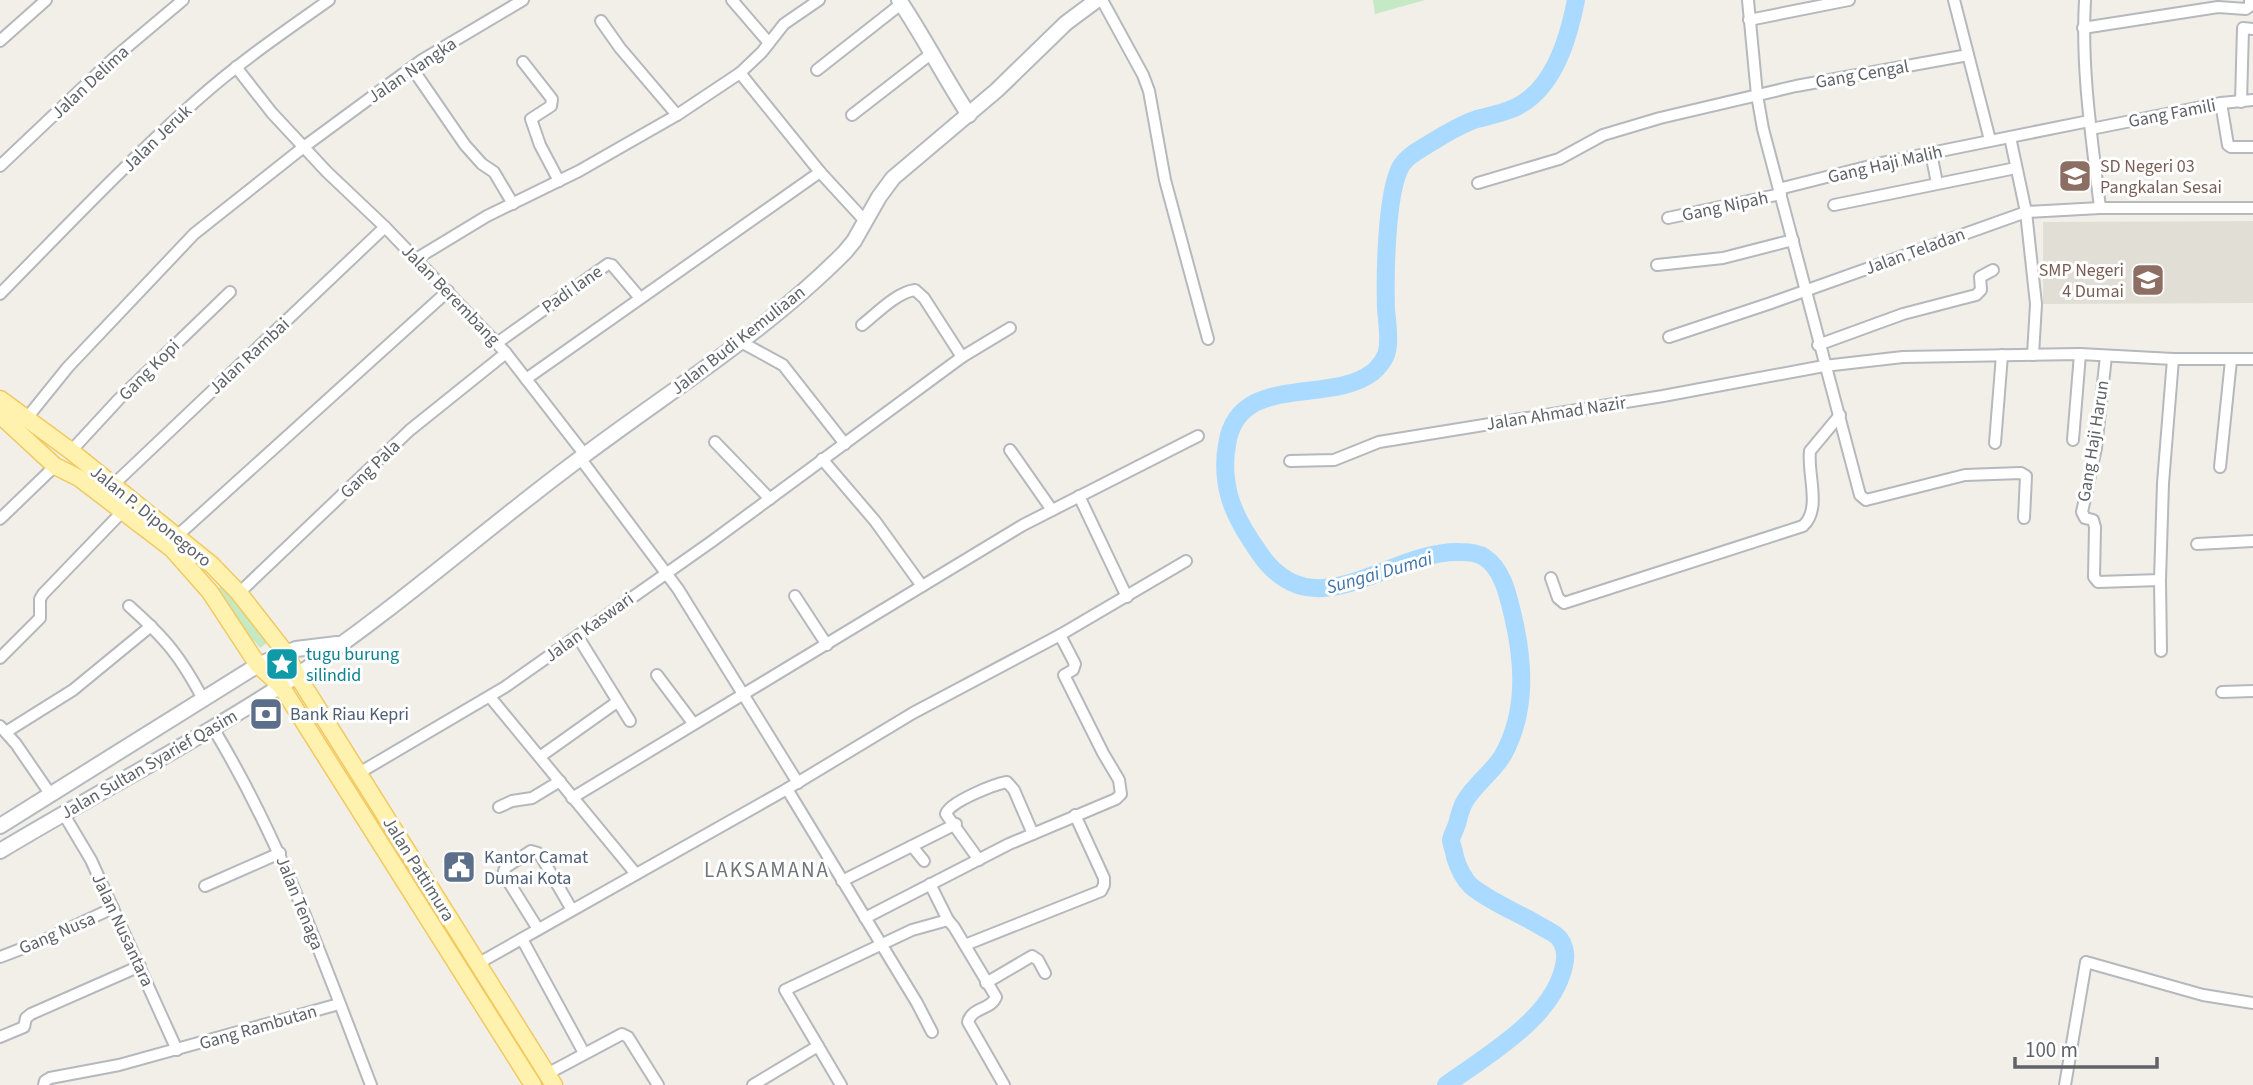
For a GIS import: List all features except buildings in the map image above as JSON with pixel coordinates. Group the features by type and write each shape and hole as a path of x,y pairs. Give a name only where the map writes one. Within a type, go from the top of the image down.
{"main road":[{"name":"Jalan P. Diponegoro","path":"0,399 71,451 201,555 239,593 285,652"},
{"name":"Jalan Pattimura","path":"1,418 55,466 79,478 183,559 230,619 258,665 281,686 533,1085"},
{"name":"Jalan Pattimura","path":"285,652 550,1080"}],"street":[{"path":"0,41 46,0"},
{"name":"Jalan Delima","path":"0,166 114,58 183,0"},
{"name":"Jalan Jeruk","path":"0,294 80,212 196,101 236,67 329,0"},
{"name":"Jalan Nangka","path":"26,419 68,368 189,239 306,146 412,68 523,0"},
{"path":"732,0 769,43"},
{"path":"416,259 487,216 559,181 677,115 740,73 785,24 819,0"},
{"path":"1748,0 1757,95 1818,345 1840,415 1858,490 1866,500 1965,475 2021,473 2026,476 2024,518"},
{"path":"1749,20 1849,0"},
{"path":"1954,0 1990,140"},
{"path":"2085,0 2083,28 2090,125 2100,208"},
{"path":"2083,28 2218,7 2246,9 2250,0"},
{"path":"1096,1 1149,91 1165,180 1208,338"},
{"name":"Jalan Budi Kemuliaan","path":"297,675 582,456 741,342 836,261 854,241 893,178 969,115 1066,23 1096,1"},
{"path":"817,70 900,2 969,115"},
{"path":"601,21 620,48 677,115"},
{"path":"2247,101 2243,29 2253,29"},
{"path":"852,115 932,54"},
{"name":"Gang Cengal","path":"1478,183 1559,159 1603,135 1660,118 1757,95 1968,55"},
{"path":"523,62 552,99 551,106 531,118 540,145 559,181"},
{"name":"Jalan Berembang","path":"236,67 272,113 306,146 327,172 385,227 506,353 667,574 798,783"},
{"path":"412,68 438,102 465,145 482,164 494,172 513,204"},
{"path":"740,73 820,172 866,222"},
{"name":"Gang Famili","path":"2010,136 2247,101"},
{"path":"2221,103 2228,145 2253,147"},
{"path":"2010,136 2026,212 2036,304 2033,355"},
{"name":"Gang Haji Malih","path":"1780,191 2010,136"},
{"path":"1931,153 1937,183"},
{"path":"1834,205 2015,168"},
{"path":"526,379 820,172"},
{"name":"Gang Nipah","path":"1668,218 1780,191"},
{"name":"Jalan Teladan","path":"1669,337 2026,212 2100,208 2253,208"},
{"name":"Jalan Rambai","path":"113,485 385,227"},
{"path":"1657,265 1723,258 1793,240"},
{"name":"Padi lane","path":"497,343 608,264 612,265 640,298"},
{"path":"1818,345 1903,314 1976,295 1981,290 1982,275 1993,270"},
{"path":"862,325 903,295 915,290 924,298 962,357"},
{"path":"177,536 447,291"},
{"name":"Gang Kopi","path":"71,451 128,390 230,292"},
{"name":"Jalan Kaswari","path":"359,773 490,697 578,637 962,357 1010,328"},
{"path":"741,342 783,365 845,444"},
{"name":"Gang Pala","path":"239,593 410,430 506,353"},
{"path":"2073,440 2080,354"},
{"name":"Jalan Ahmad Nazir","path":"1290,461 1334,460 1379,442 1663,396 1824,366 1903,357 2080,354 2173,359 2253,359"},
{"path":"1995,443 2002,355"},
{"name":"Gang Haji Harun","path":"2106,356 2096,448 2082,512 2085,518 2094,522 2094,577 2098,582 2160,580"},
{"path":"2161,651 2163,483 2173,359"},
{"path":"2220,467 2231,360"},
{"path":"1551,578 1558,598 1564,603 1802,526 1808,521 1812,509 1809,460 1811,451 1840,415"},
{"path":"572,797 1052,509 1198,436"},
{"path":"715,442 770,499"},
{"path":"1010,450 1052,509"},
{"path":"822,459 875,521 922,586"},
{"path":"0,520 55,466"},
{"path":"1079,496 1127,597"},
{"path":"0,658 40,618 40,599 43,594 122,512"},
{"path":"2197,544 2253,541"},
{"path":"479,963 788,789 913,713 1059,635 1186,561"},
{"path":"795,596 827,645"},
{"path":"129,606 174,650 203,699"},
{"path":"51,796 3,729 73,690 151,626"},
{"path":"865,918 1033,834 1116,799 1122,791 1119,780 1064,675 1073,670 1075,664 1059,635"},
{"path":"578,637 630,721"},
{"path":"0,826 258,665 296,649 342,643"},
{"name":"Jalan Sultan Syarief Qasim","path":"0,851 213,728 297,675"},
{"path":"657,675 693,723"},
{"path":"2222,692 2253,691"},
{"path":"490,697 636,874"},
{"path":"541,756 617,702"},
{"name":"Jalan Tenaga","path":"213,728 242,775 280,853 371,1085"},
{"path":"499,807 532,797 560,781"},
{"path":"979,860 956,824 946,814 949,807 1005,782 1014,790 1033,834"},
{"path":"788,789 932,1032"},
{"name":"Jalan Nusantara","path":"63,813 90,860 177,1050"},
{"path":"965,945 1101,891 1104,878 1075,815"},
{"path":"842,880 956,824"},
{"path":"912,846 927,866 948,920 996,998 995,1002 972,1013 968,1022 1004,1085"},
{"path":"538,929 504,871 531,851 542,858 572,910"},
{"path":"205,886 280,853"},
{"name":"Gang Nusa","path":"0,957 43,941 113,908"},
{"path":"841,1085 785,990 912,930 948,920"},
{"path":"522,939 584,1053"},
{"path":"986,983 1032,956 1038,960 1045,973"},
{"path":"2065,1085 2086,962 2203,995 2253,1003"},
{"path":"0,1037 24,1027 26,1018 31,1014 140,966"},
{"name":"Gang Rambutan","path":"44,1085 45,1080 50,1078 119,1065 339,1004"},
{"path":"550,1080 584,1053 619,1034 626,1035 658,1085"},
{"path":"753,1085 818,1046"}],"shaded area":[{"name":"SMP Negeri 4 Dumai","path":"2253,221 2253,303 2043,304 2043,222"}],"green space":[{"path":"1373,0 1425,0 1375,14"},
{"path":"220,587 230,591 274,638 260,648 224,605 217,592"}],"waterway":[{"name":"Sungai Dumai","path":"1446,1085 1500,1047 1535,1016 1560,980 1565,960 1563,945 1556,935 1471,886 1459,868 1451,841 1464,803 1503,755 1511,739 1520,705 1521,669 1517,634 1507,592 1496,568 1490,562 1482,556 1466,552 1433,555 1329,588 1304,587 1281,577 1260,554 1235,511 1227,483 1226,451 1234,422 1248,407 1266,398 1355,382 1373,372 1379,365 1388,346 1387,237 1395,181 1400,168 1414,153 1454,129 1509,110 1524,103 1536,92 1556,65 1563,49 1576,0"}],"place":[{"name":"SD Negeri 03 Pangkalan Sesai","path":"2075,176"},
{"name":"SMP Negeri 4 Dumai","path":"2148,280"},
{"name":"tugu burung silindid","path":"282,664"},
{"name":"Bank Riau Kepri","path":"266,714"},
{"name":"Kantor Camat Dumai Kota","path":"459,867"}],"district":[{"name":"LAKSAMANA","path":"767,870"}]}
